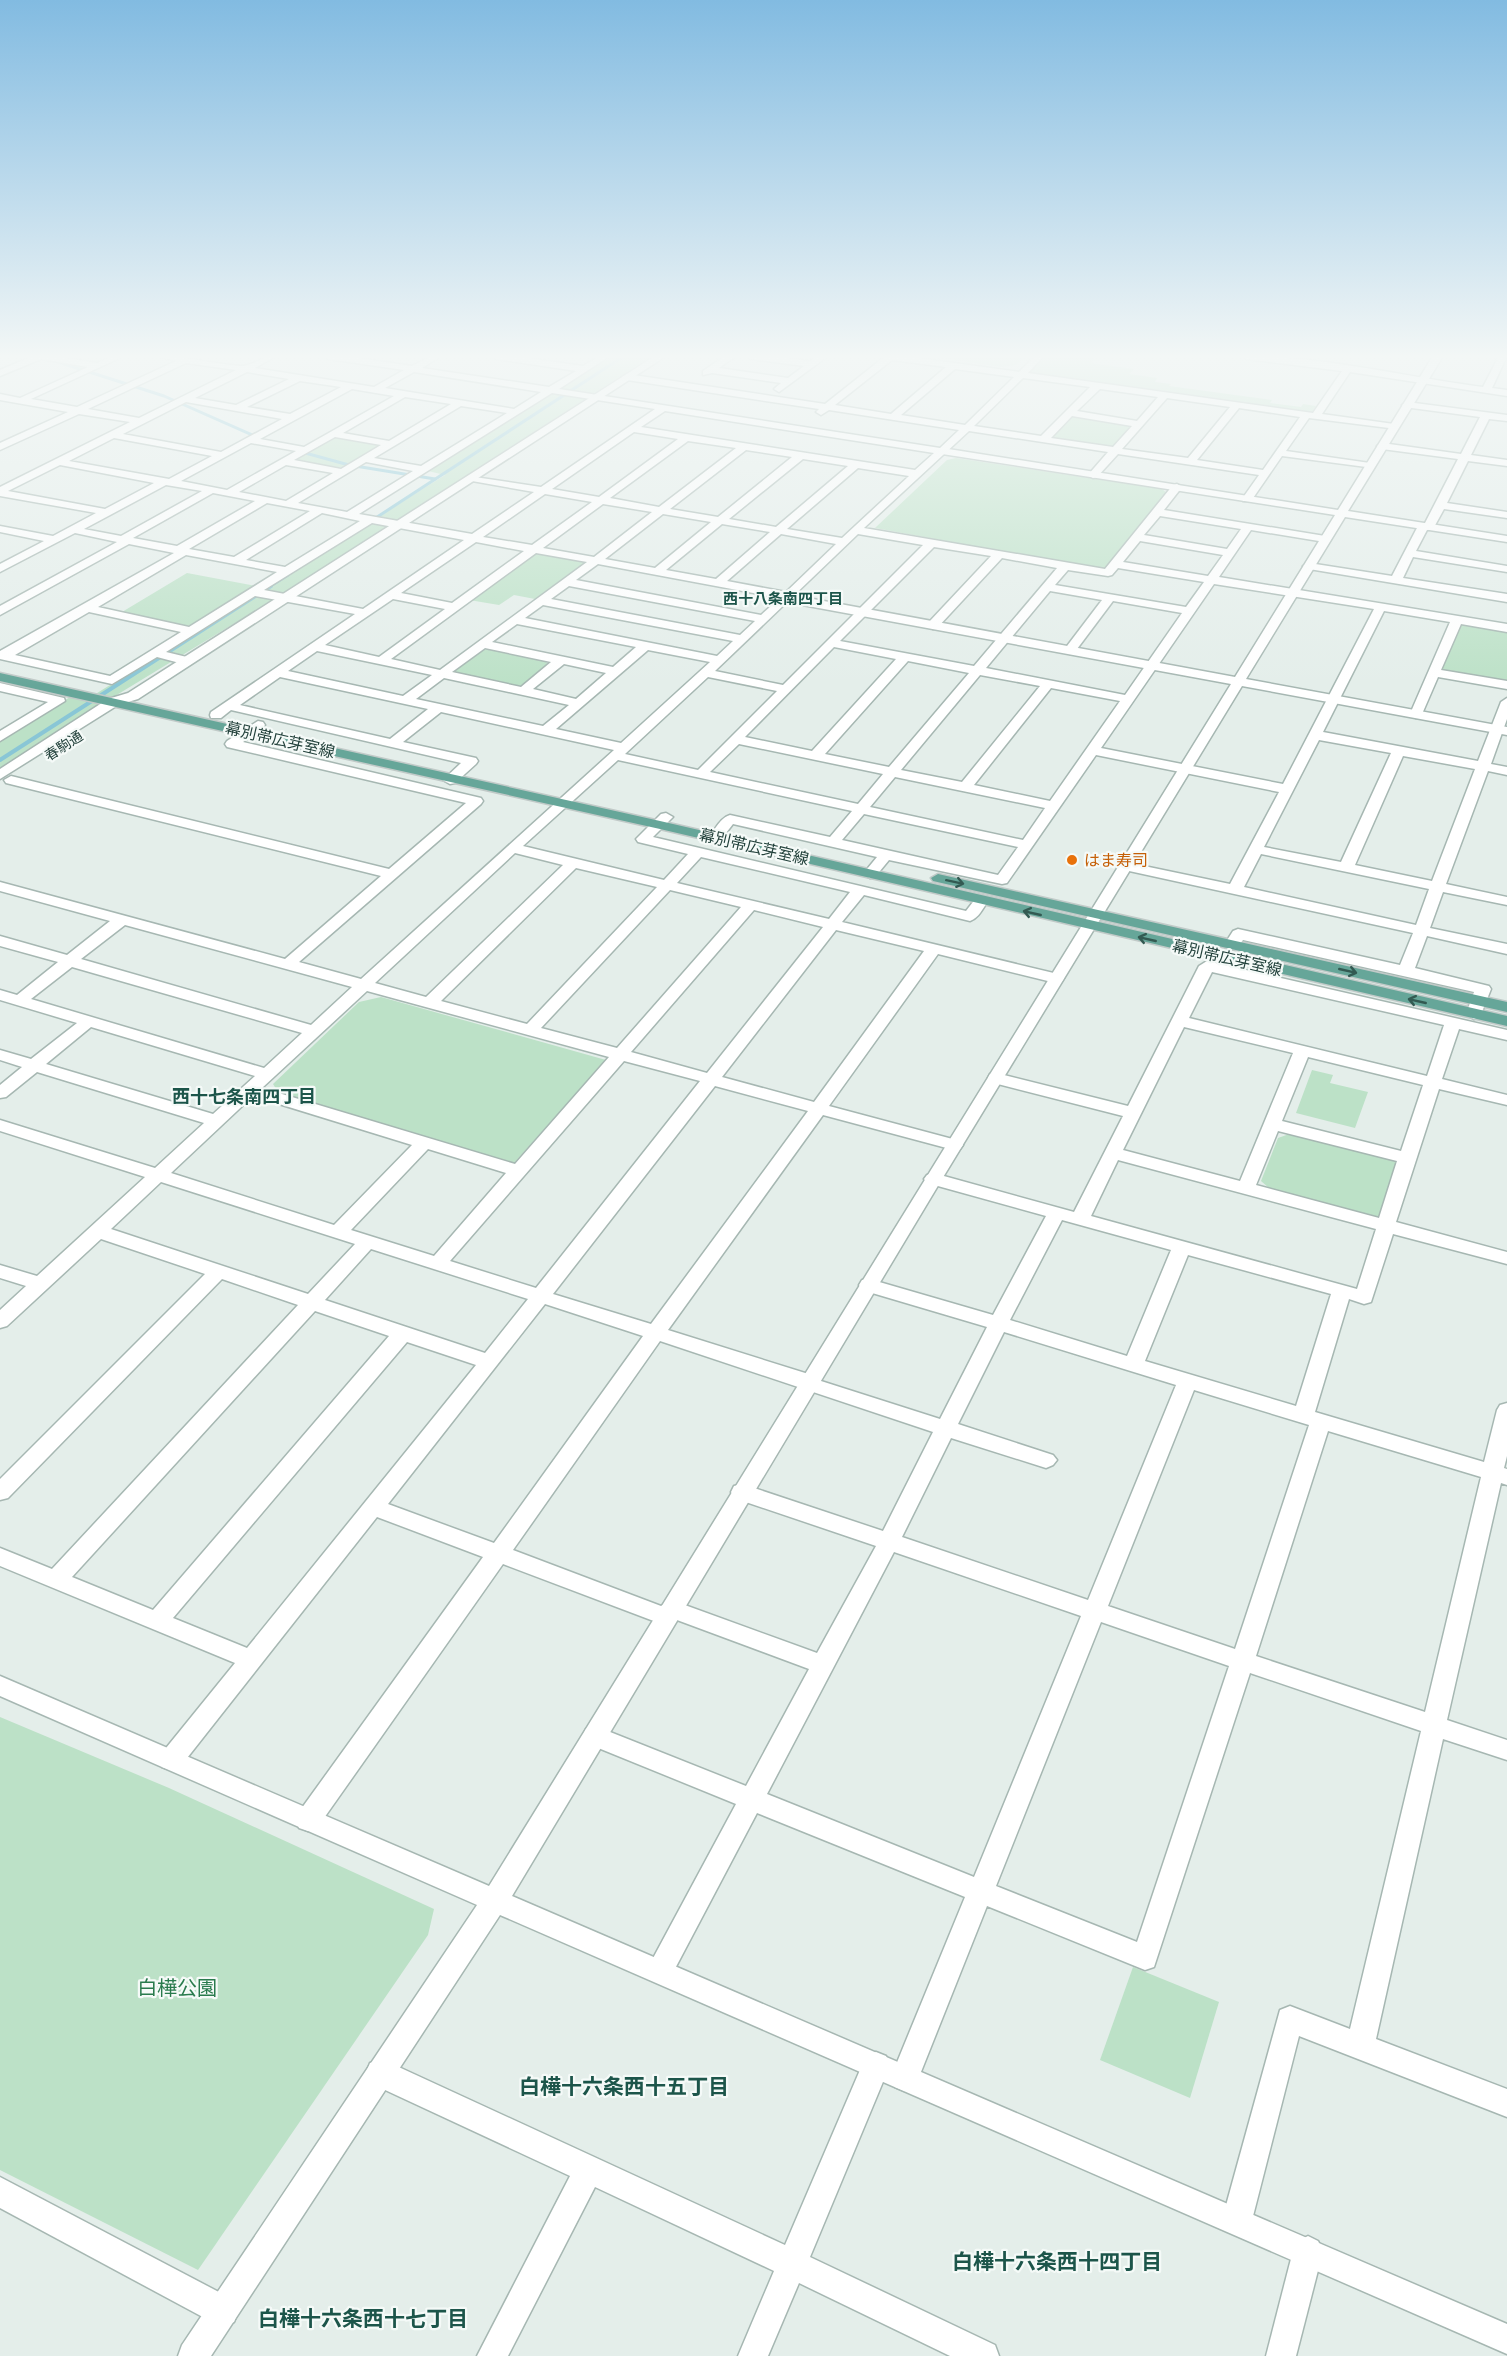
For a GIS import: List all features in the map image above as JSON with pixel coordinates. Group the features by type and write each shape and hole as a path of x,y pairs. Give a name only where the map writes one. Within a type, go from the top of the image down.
{"main road":[{"name":"幕別帯広芽室線","path":"2,659 45,675 131,701 663,821 878,864 981,901 1232,945 1286,971"},
{"name":"幕別帯広芽室線","path":"0,677 113,702 131,701 216,715 253,729 400,768 455,775"},
{"name":"幕別帯広芽室線","path":"663,821 721,830 878,864 1286,971 1477,1007 1507,1007"},
{"name":"幕別帯広芽室線","path":"1477,1007 1507,1022"}],"street":[{"path":"0,492 51,466"},
{"path":"81,466 536,548 862,612 1502,730"},
{"path":"0,569 106,512 200,466"},
{"path":"230,493 279,466"},
{"path":"308,466 343,472"},
{"path":"288,504 353,466"},
{"path":"402,466 424,470"},
{"path":"349,515 430,466"},
{"name":"春駒通","path":"4,781 131,701 187,661 490,466"},
{"path":"216,715 579,466"},
{"path":"381,661 647,466"},
{"path":"406,700 597,560 719,466"},
{"path":"658,571 787,466"},
{"path":"718,582 854,466"},
{"path":"868,466 918,474"},
{"path":"0,1321 512,848 568,800 706,673 926,466"},
{"path":"1036,466 1507,539"},
{"path":"1093,475 1101,466"},
{"path":"1217,466 1265,473"},
{"path":"1247,499 1270,466"},
{"path":"193,2356 495,1900 954,1144 1370,466"},
{"path":"1396,580 1459,466"},
{"path":"472,478 845,542"},
{"path":"0,481 14,484"},
{"path":"856,531 1108,573 1177,487"},
{"path":"0,612 212,490"},
{"path":"0,492 106,512"},
{"path":"2,659 265,500"},
{"path":"1439,505 1507,515"},
{"path":"236,561 320,510"},
{"path":"1157,512 1325,539"},
{"path":"2,659 112,680 370,519"},
{"path":"721,830 730,819 832,842 878,864 1002,880 1248,527"},
{"path":"0,530 54,540"},
{"path":"74,530 287,571"},
{"path":"1137,537 1230,553"},
{"path":"701,774 931,543"},
{"path":"1409,553 1507,569"},
{"path":"933,624 1000,554"},
{"path":"1116,564 1507,628"},
{"path":"832,842 1065,566"},
{"path":"1310,566 1507,598"},
{"path":"566,582 764,619"},
{"path":"1049,586 1190,611"},
{"path":"254,592 366,613"},
{"path":"393,595 454,607"},
{"path":"1070,650 1110,597"},
{"path":"541,601 742,639"},
{"path":"1235,890 1381,606"},
{"path":"88,608 193,631"},
{"path":"1416,714 1457,619"},
{"path":"515,620 720,660"},
{"path":"832,643 1127,699"},
{"path":"482,644 616,671"},
{"path":"547,730 646,645"},
{"path":"316,647 579,703"},
{"path":"156,653 187,661"},
{"path":"816,756 905,657"},
{"path":"524,691 561,660"},
{"path":"45,675 56,668"},
{"path":"1434,672 1507,685"},
{"path":"279,673 547,730 701,774 1028,845"},
{"path":"706,673 786,689"},
{"path":"0,702 30,684"},
{"path":"965,787 1048,684"},
{"path":"0,687 59,700 0,737"},
{"name":"春駒通","path":"4,781 113,702"},
{"path":"1406,971 1483,767 1502,730 1507,702"},
{"path":"229,706 471,761 455,775"},
{"path":"393,744 440,707"},
{"path":"253,729 232,744 476,801 288,964"},
{"path":"1315,735 1507,771"},
{"path":"736,739 1054,806"},
{"path":"1093,750 1286,789"},
{"path":"1346,867 1399,750"},
{"path":"386,780 400,768"},
{"path":"4,781 393,874"},
{"path":"663,821 643,839 970,916 981,901"},
{"path":"512,848 1056,978"},
{"path":"1255,849 1507,901"},
{"path":"531,1029 698,852"},
{"path":"431,1001 573,863"},
{"path":"1125,866 1507,950"},
{"path":"0,886 954,1144"},
{"path":"171,1760 489,1362 860,890"},
{"path":"438,1263 751,904"},
{"path":"20,1000 122,919"},
{"path":"1232,945 1238,934 1483,989 1477,1007"},
{"path":"0,941 314,1031"},
{"path":"308,1820 655,1334 934,949"},
{"path":"1080,1219 1207,966 1286,971 1453,1023 1507,1035"},
{"path":"0,995 268,1074"},
{"path":"0,1093 89,1021"},
{"path":"1179,1021 1507,1100"},
{"path":"933,1179 1365,1297 1407,1158 1453,1023"},
{"path":"1246,1188 1302,1051"},
{"path":"0,1055 216,1121"},
{"path":"996,1078 1133,1113"},
{"path":"250,1090 518,1171"},
{"path":"1273,1124 1407,1158"},
{"path":"0,1125 438,1263 946,1430 1046,1460"},
{"path":"338,1232 424,1143"},
{"path":"1113,1153 1507,1258"},
{"path":"660,1971 889,1541 998,1324 1057,1213"},
{"path":"97,1231 489,1362"},
{"path":"56,1580 368,1241"},
{"path":"1133,1365 1182,1247"},
{"path":"0,1271 39,1284"},
{"path":"0,1492 219,1271"},
{"path":"869,1285 1499,1474"},
{"path":"595,1736 1145,1958 1242,1661 1312,1418 1342,1291"},
{"path":"156,1622 403,1333"},
{"path":"906,2077 1188,1381"},
{"path":"1360,2047 1434,1726 1499,1474 1507,1410"},
{"path":"742,1492 1507,1750"},
{"path":"374,1507 499,1554 823,1665"},
{"path":"0,1557 252,1660"},
{"path":"0,1686 1237,2220 1507,2339"},
{"path":"1237,2220 1290,2019 1507,2103"},
{"path":"753,2356 876,2065"},
{"path":"380,2073 792,2264 984,2356"},
{"path":"492,2356 588,2170"},
{"path":"0,2192 223,2311"},
{"path":"1281,2356 1308,2251"}],"green space":[{"path":"436,466 481,466 281,595 0,768 0,741 70,697 86,700 445,475 428,471"},
{"path":"941,466 1009,466 1162,489 1167,493 1108,567 1099,569 875,528"},
{"path":"540,553 584,563 535,599 514,595 499,605 469,600 532,555"},
{"path":"187,573 256,586 193,625 186,626 122,612"},
{"path":"1466,623 1507,630 1507,681 1441,670 1458,626"},
{"path":"490,649 544,660 548,664 525,684 516,686 456,674 453,671 479,651"},
{"path":"381,997 606,1060 514,1163 278,1092 273,1084 359,1002"},
{"path":"1312,1070 1333,1075 1330,1083 1368,1092 1355,1128 1296,1113"},
{"path":"1292,1133 1397,1160 1379,1217 1269,1188 1261,1181 1278,1138"},
{"name":"白樺公園","path":"0,1717 169,1788 434,1909 428,1935 198,2270 0,2170"},
{"path":"1133,1967 1219,2002 1190,2098 1100,2060"}],"waterway":[{"path":"355,466 435,479"},
{"path":"371,521 455,466"},
{"path":"269,587 288,575"},
{"path":"0,760 271,586"}],"place":[{"name":"はま寿司","path":"1072,860"}],"district":[{"name":"西十八条南四丁目","path":"783,599"},
{"name":"西十七条南四丁目","path":"244,1097"},
{"name":"白樺十六条西十五丁目","path":"624,2087"},
{"name":"白樺十六条西十四丁目","path":"1057,2262"},
{"name":"白樺十六条西十七丁目","path":"363,2319"}]}
